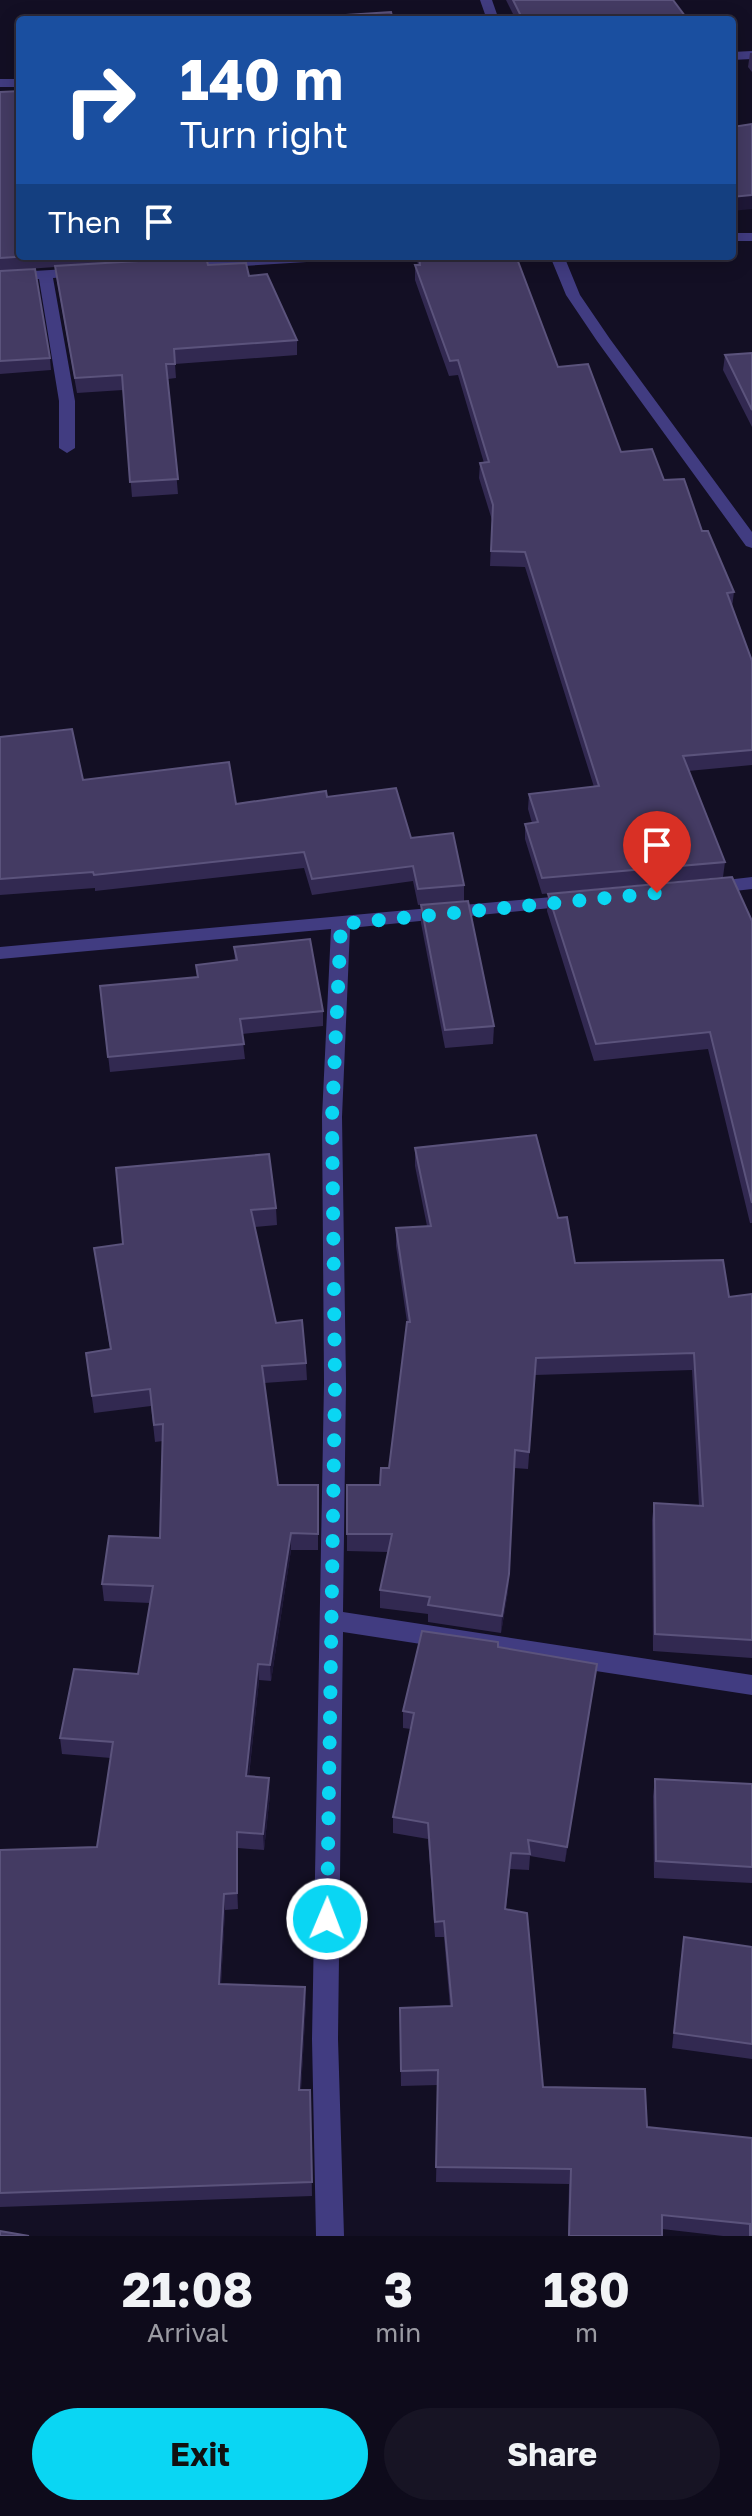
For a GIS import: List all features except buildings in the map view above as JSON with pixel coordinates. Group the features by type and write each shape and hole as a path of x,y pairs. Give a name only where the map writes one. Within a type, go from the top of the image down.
{"street":[{"path":"168,267 277,260"},
{"path":"559,260 573,295 604,341 752,543"},
{"path":"0,277 106,270"},
{"path":"45,274 67,401 67,448"},
{"path":"689,890 752,883"},
{"path":"0,953 594,899"},
{"path":"330,2236 325,2039 335,1383 332,1117 341,924"},
{"path":"331,1620 752,1685"}],"route":[{"path":"327,1919 335,1383 332,1117 341,924 657,893"}]}
